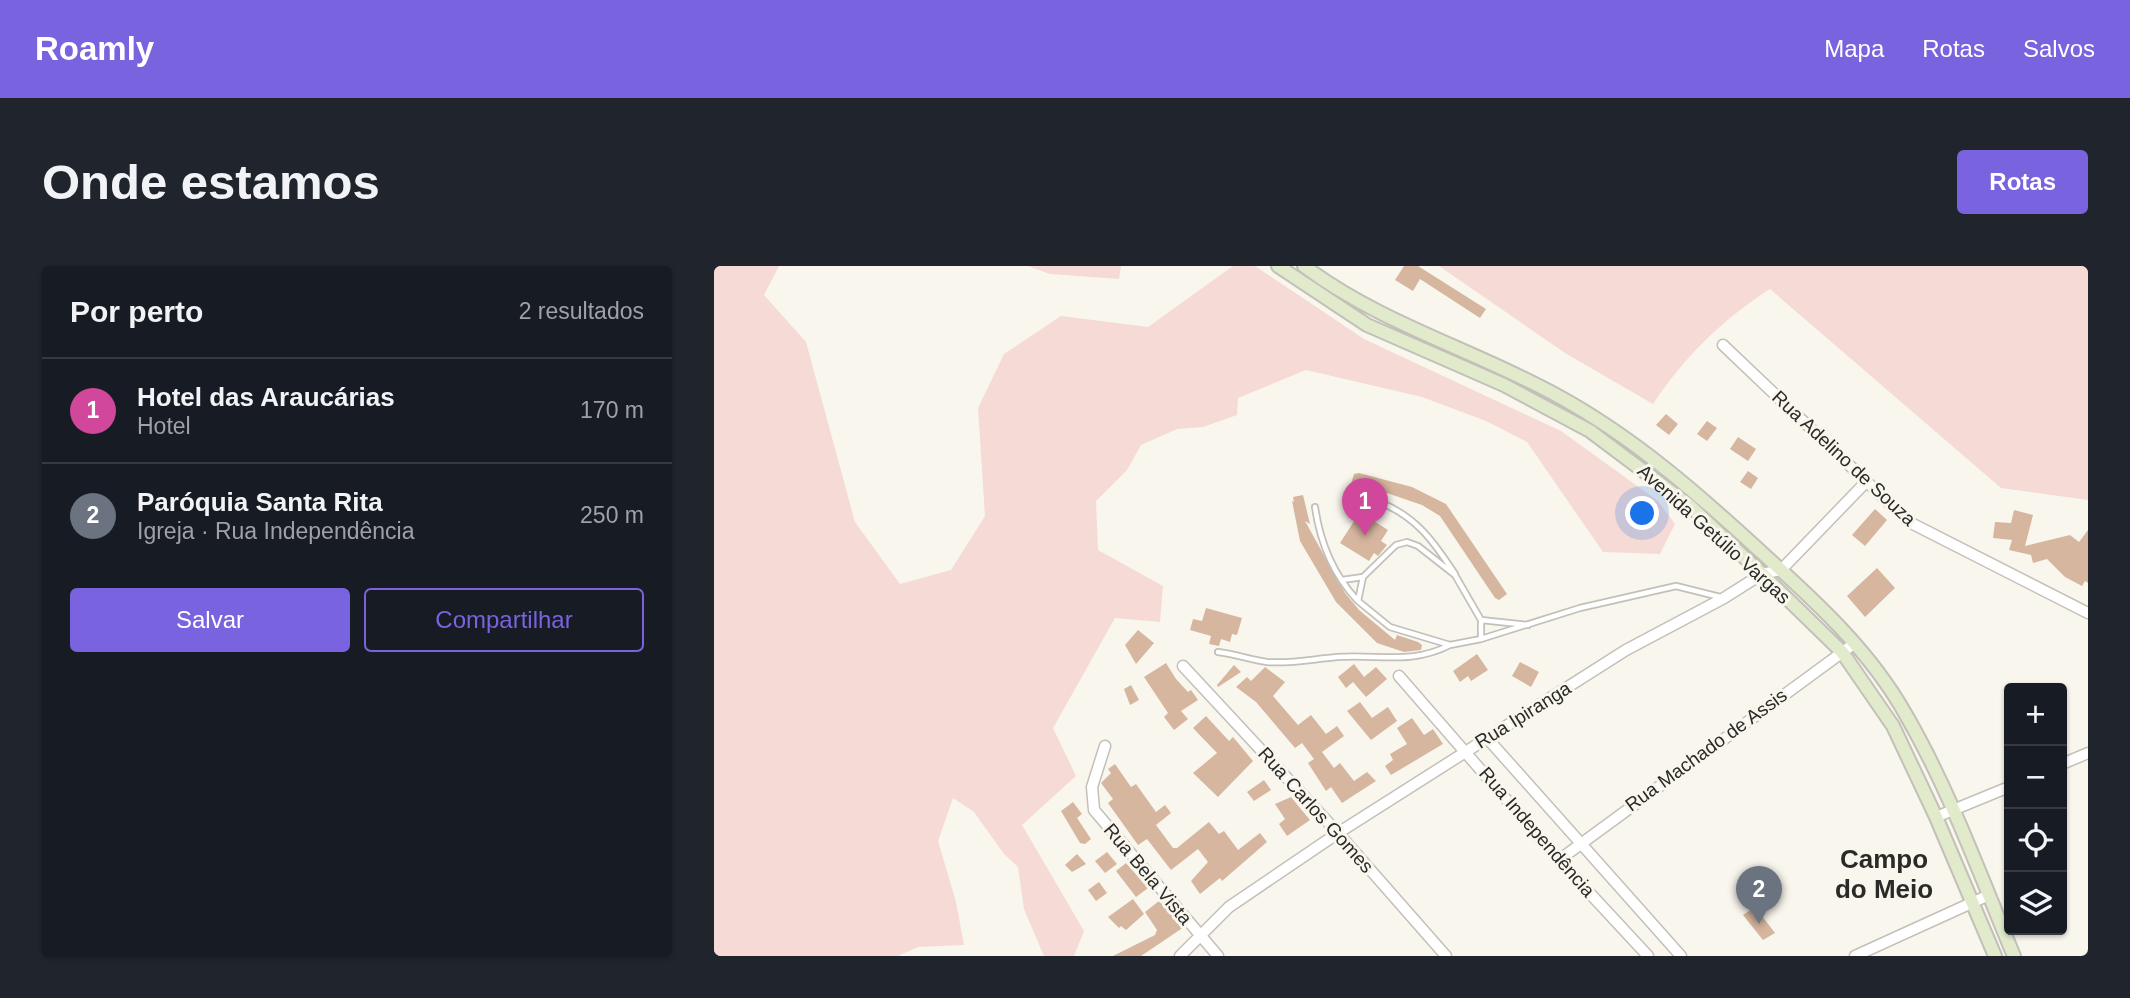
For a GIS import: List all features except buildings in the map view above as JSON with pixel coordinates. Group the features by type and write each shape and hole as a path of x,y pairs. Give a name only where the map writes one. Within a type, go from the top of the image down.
{"main road":[{"name":"Avenida Getúlio Vargas","path":"1278,266 1367,325 1504,385 1590,431 1690,506 1762,574 1842,652 1893,726 1996,956"},
{"name":"Avenida Getúlio Vargas","path":"1304,266 1384,315 1556,394 1604,422 1669,470 1781,569 1855,643 1907,715 1953,811 2014,956"}],"street":[{"name":"Rua Adelino de Souza","path":"1723,345 1909,522 2088,613"},
{"path":"1781,569 1866,481"},
{"name":"Rua Ipiranga","path":"1180,956 1229,907 1338,833 1626,650 1724,598 1762,574 1781,569"},
{"name":"Rua Machado de Assis","path":"1559,860 1855,643"},
{"name":"Rua Carlos Gomes","path":"1183,666 1338,833 1446,956"},
{"name":"Rua Independência","path":"1399,676 1559,860 1648,956"},
{"name":"Rua Independência","path":"1487,738 1681,956"},
{"name":"Rua Bela Vista","path":"1105,746 1092,787 1094,810 1218,956"},
{"path":"2067,762 2088,753"},
{"path":"1936,817 2004,788"},
{"path":"1855,956 1989,895"}],"lane":[{"path":"1379,502 1398,509 1433,540 1481,620 1481,639"},
{"path":"1315,507 1324,550 1358,601 1390,626 1450,645"},
{"path":"1358,601 1363,577 1396,545 1407,542 1418,546 1455,575"},
{"path":"1342,580 1363,577"},
{"path":"1219,652 1263,662 1292,663 1337,657 1412,659 1432,654 1450,645 1481,639 1580,608 1676,586 1724,598"},
{"path":"1481,620 1528,625"}],"shaded area":[{"path":"714,266 779,266 764,295 806,342 855,522 900,584 951,570 985,516 978,408 1004,354 1061,316 1148,327 1233,266 1255,266 1364,339 1561,431 1658,501 1675,524 1660,554 1603,552 1527,442 1486,421 1422,397 1306,370 1238,398 1237,415 1203,427 1177,429 1141,445 1127,470 1096,501 1098,550 1163,586 1160,622 1115,618 1053,728 1076,776 1022,825 1084,931 1074,956 1044,956 1024,909 1018,867 1004,854 974,812 953,798 938,841 956,902 964,945 918,947 898,956 714,956"},
{"path":"1028,266 1121,266 1119,279 1050,274"},
{"path":"1439,266 2088,266 2088,500 2001,488 1770,289 1720,326 1678,370 1653,404 1565,353"}],"place":[{"name":"Hotel das Araucárias","path":"1365,536"},
{"name":"Paróquia Santa Rita","path":"1759,924"}],"district":[{"name":"Campo do Meio","path":"1884,874"}]}
